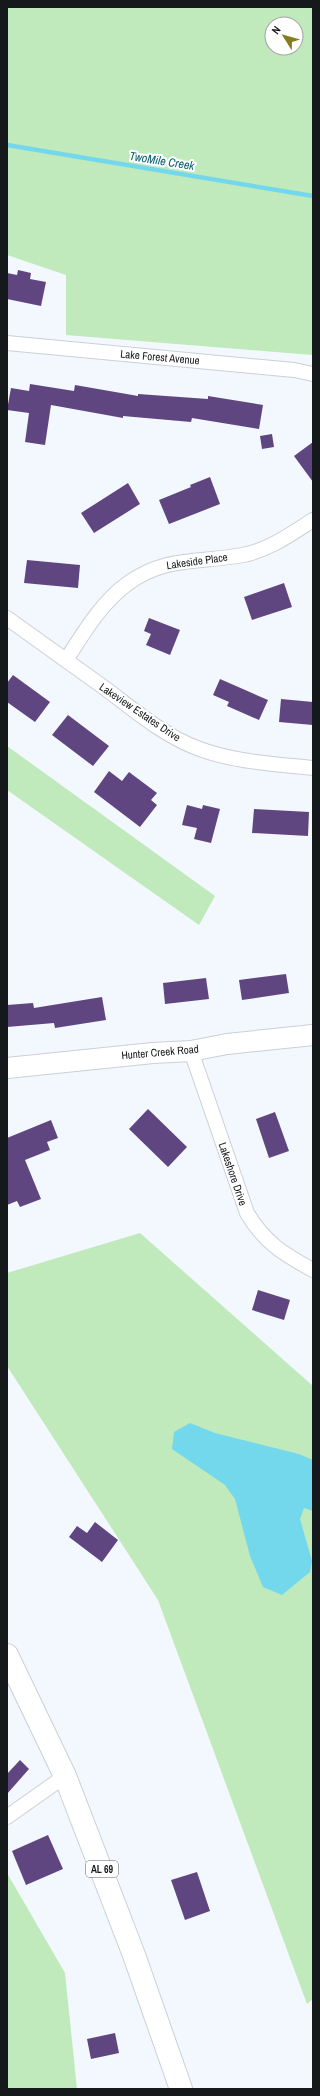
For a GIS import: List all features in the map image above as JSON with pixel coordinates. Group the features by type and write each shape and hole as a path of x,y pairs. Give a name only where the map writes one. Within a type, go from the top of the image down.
{"main road":[{"name":"Hunter Creek Road","path":"7,1068 153,1053 191,1051 227,1044 313,1035"},
{"name":"AL 69","path":"7,1655 65,1776 134,1955 181,2089"}],"street":[{"name":"Lake Forest Avenue","path":"7,343 294,370 313,374"},
{"name":"Lakeside Place","path":"66,660 91,622 113,597 140,575 156,567 173,562 243,555 260,550 277,543 313,520"},
{"name":"Lakeview Estates Drive","path":"7,618 150,722 181,741 197,748 239,759 313,768"},
{"name":"Lakeshore Drive","path":"191,1051 246,1213 267,1241 281,1252 313,1270"},
{"path":"7,1817 65,1776"}],"green space":[{"path":"7,7 313,7 313,355 66,335 66,275 7,255"},
{"path":"7,746 215,896 199,925 7,790"},
{"path":"140,1233 313,1386 313,1999 307,2004 158,1600 7,1366 7,1273"},
{"path":"7,1873 65,1973 77,2089 7,2089"}],"water":[{"path":"190,1423 215,1433 299,1454 313,1460 313,1511 304,1508 300,1519 312,1561 310,1572 282,1595 263,1587 250,1556 235,1499 225,1485 172,1449 174,1432"}],"building":[{"path":"18,270 31,273 30,279 46,282 41,306 7,299 7,273 17,275"},
{"path":"30,384 74,391 75,385 138,396 138,394 208,399 208,396 263,405 259,429 192,418 191,422 123,416 123,418 51,405 45,445 25,442 29,413 7,410 11,388 29,391"},
{"path":"272,434 274,447 262,449 260,436"},
{"path":"313,442 313,482 294,456"},
{"path":"210,477 220,504 169,524 159,500 191,487 190,485"},
{"path":"128,483 140,504 94,533 81,513"},
{"path":"27,560 80,565 78,588 24,583"},
{"path":"284,583 292,607 252,620 244,597"},
{"path":"149,618 180,630 170,655 146,645 151,634 144,631"},
{"path":"13,675 50,702 35,722 7,702 7,683"},
{"path":"220,679 268,700 259,720 227,706 229,702 213,695"},
{"path":"281,699 313,702 313,725 279,722"},
{"path":"68,715 109,746 93,766 52,735"},
{"path":"109,771 122,781 129,772 157,793 151,800 157,805 140,827 94,792"},
{"path":"187,805 202,809 203,805 220,809 211,843 194,839 197,828 182,825"},
{"path":"254,809 309,812 308,836 252,833"},
{"path":"286,974 289,993 242,1000 239,980"},
{"path":"206,978 209,999 165,1004 163,983"},
{"path":"102,997 106,1020 55,1028 54,1023 7,1027 7,1005 33,1003 34,1008"},
{"path":"148,1109 187,1147 168,1167 129,1129"},
{"path":"275,1112 289,1151 269,1158 256,1119"},
{"path":"51,1120 58,1138 47,1142 50,1150 25,1160 41,1199 20,1207 17,1201 7,1205 7,1138"},
{"path":"258,1290 290,1300 284,1320 252,1310"},
{"path":"95,1522 118,1540 102,1562 69,1537 77,1526 87,1533"},
{"path":"20,1760 29,1769 7,1794 7,1774"},
{"path":"48,1835 63,1869 26,1885 12,1851"},
{"path":"197,1872 210,1911 185,1920 171,1880"},
{"path":"115,2033 119,2053 91,2059 87,2039"}],"waterway":[{"name":"TwoMile Creek","path":"7,145 313,196"}]}
